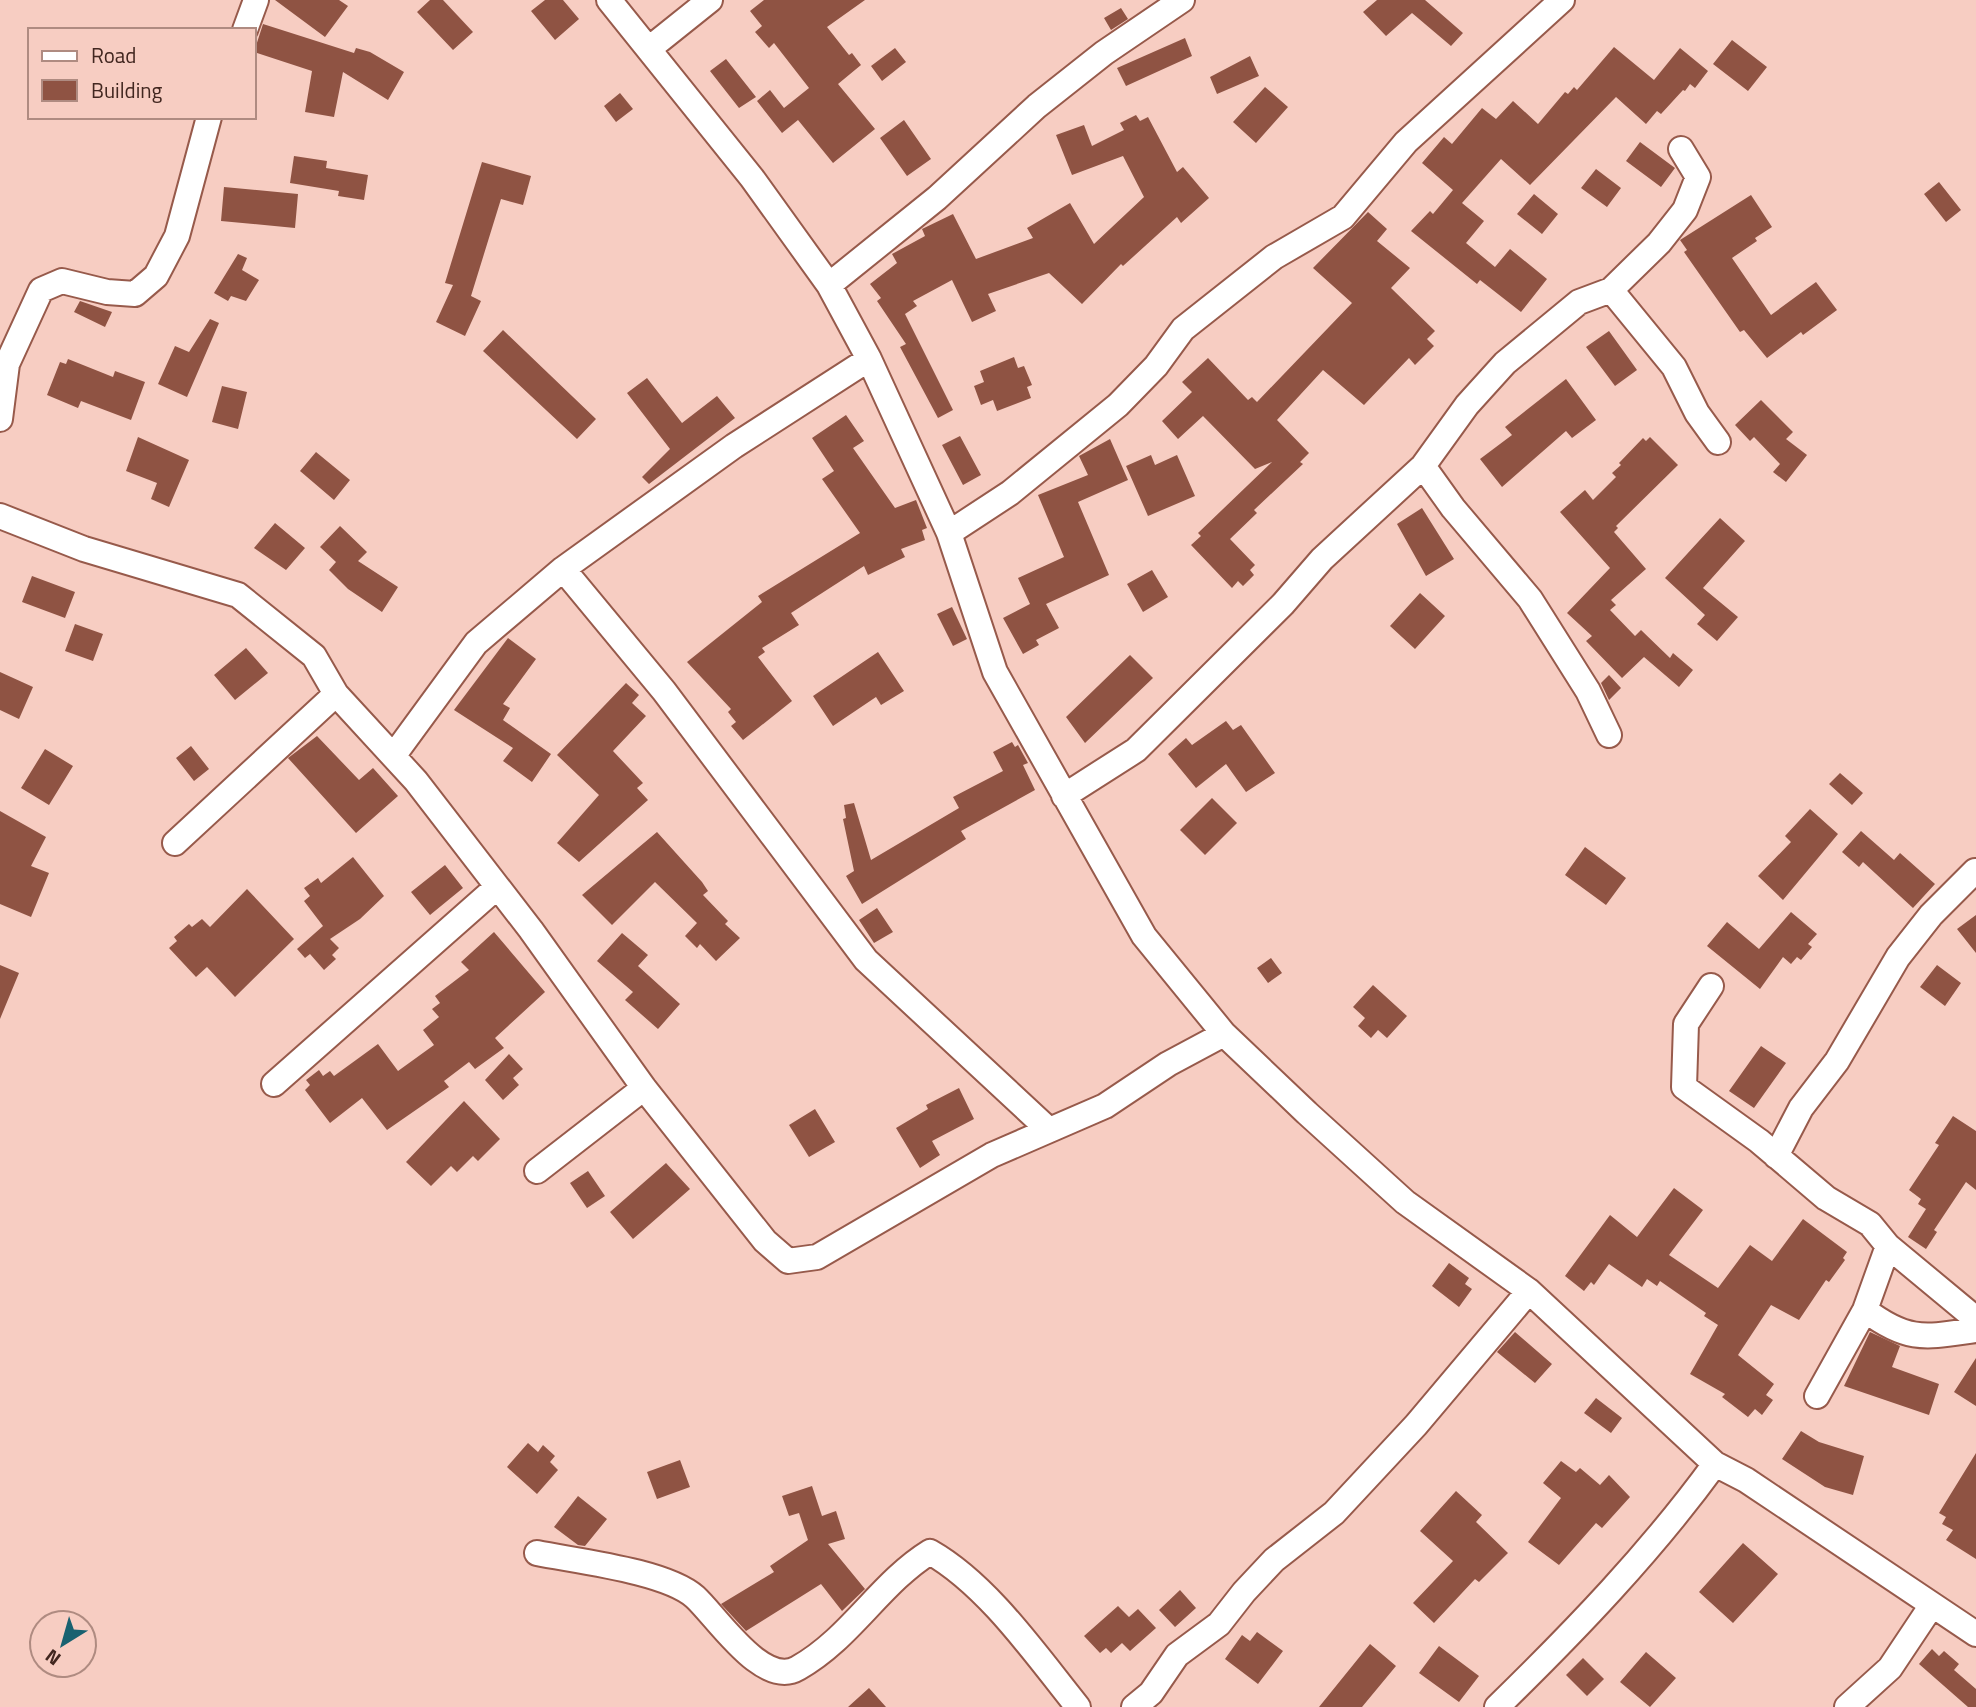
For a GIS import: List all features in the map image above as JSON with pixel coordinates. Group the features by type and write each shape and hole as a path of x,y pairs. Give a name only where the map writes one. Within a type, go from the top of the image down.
{"street":[{"path":"246,28 256,0"},
{"path":"609,0 752,178 829,285 869,359 949,533 995,672 1144,936 1224,1034 1405,1202 1529,1291 1715,1464 1746,1480 1976,1634"},
{"path":"650,48 710,0"},
{"path":"829,285 937,198 1037,106 1104,53 1182,0"},
{"path":"949,533 1010,493 1118,405 1156,366 1183,329 1274,257 1343,217 1406,142 1562,0"},
{"path":"1,417 6,364 41,290 62,281 107,292 135,294 156,276 177,236 208,119"},
{"path":"1065,796 1136,750 1283,604 1322,559 1423,466 1467,405 1505,363 1579,302 1611,290 1658,243 1685,210 1698,177 1681,149"},
{"path":"1611,290 1674,367 1697,413 1718,442"},
{"path":"394,755 477,643 563,569 734,446 869,359"},
{"path":"1423,466 1453,508 1530,599 1588,691 1609,735"},
{"path":"0,516 84,549 238,595 314,656 336,694 394,755 497,887 644,1088 765,1241 788,1261 817,1257 992,1155 1105,1106 1168,1064 1224,1034"},
{"path":"563,569 664,691 866,960 1049,1130"},
{"path":"175,843 336,694"},
{"path":"1776,1156 1801,1108 1837,1061 1898,957 1931,915 1976,869"},
{"path":"274,1084 497,887"},
{"path":"1711,986 1686,1024 1684,1087 1776,1156 1826,1198 1870,1224 1888,1246 1976,1319"},
{"path":"537,1171 644,1088"},
{"path":"1816,1396 1866,1310 1888,1246"},
{"path":"1134,1707 1151,1693 1177,1655 1219,1624 1244,1592 1275,1560 1343,1503 1416,1425 1529,1291"},
{"path":"1866,1310 1886,1326 1922,1338 1976,1330"},
{"path":"1497,1707 1544,1663 1590,1609 1632,1568 1674,1520 1715,1464"},
{"path":"537,1553 660,1579 693,1595 744,1651 775,1671 796,1670 857,1621 911,1564 930,1552 956,1567 1028,1644 1079,1707"},
{"path":"1847,1707 1890,1668 1932,1605"}],"building":[{"path":"275,0 339,0 348,6 325,37"},
{"path":"430,0 443,0 473,32 453,50 417,12"},
{"path":"545,0 563,0 579,19 555,40 531,11"},
{"path":"764,0 865,0 827,27 849,55 852,53 861,65 838,84 875,129 833,163 798,120 782,133 757,101 770,90 784,108 809,88 774,43 769,48 755,32 762,26 750,11"},
{"path":"1377,0 1425,0 1463,33 1451,46 1412,13 1386,36 1363,12"},
{"path":"1121,8 1128,19 1111,30 1104,18"},
{"path":"263,24 354,53 356,48 370,52 404,72 388,100 343,72 334,117 305,112 312,71 256,53"},
{"path":"1185,38 1192,56 1126,86 1117,68"},
{"path":"1732,40 1767,67 1748,91 1713,64"},
{"path":"1614,47 1654,80 1680,48 1708,71 1695,88 1690,84 1661,114 1657,111 1646,124 1616,97 1530,185 1501,159 1462,203 1484,221 1466,243 1495,267 1510,249 1547,279 1521,312 1480,280 1477,284 1411,231 1430,211 1433,214 1453,190 1422,163 1444,137 1452,144 1482,108 1496,119 1513,101 1538,124 1565,92 1568,94 1574,87 1577,90"},
{"path":"895,48 906,62 882,81 871,66"},
{"path":"1250,56 1259,76 1217,94 1210,77"},
{"path":"726,59 756,97 739,108 710,71"},
{"path":"1265,87 1288,107 1256,143 1233,122"},
{"path":"620,93 633,109 616,122 604,106"},
{"path":"1136,115 1140,121 1148,117 1177,172 1183,167 1209,198 1181,223 1177,217 1123,266 1121,264 1082,304 1049,273 988,294 996,311 972,322 952,280 913,301 917,306 905,314 953,410 938,418 900,347 906,344 877,301 881,298 870,284 897,263 892,254 925,236 922,229 953,214 976,259 1033,238 1027,228 1070,203 1094,244 1144,197 1123,156 1072,175 1056,135 1084,125 1092,146 1124,130 1120,123"},
{"path":"904,120 931,159 907,176 880,138"},
{"path":"1640,142 1675,168 1661,187 1626,161"},
{"path":"294,156 327,161 326,168 368,175 364,200 338,196 339,191 290,183"},
{"path":"482,162 531,176 523,205 501,199 471,296 481,301 465,336 436,322 453,285 445,283"},
{"path":"1596,169 1621,188 1607,207 1581,188"},
{"path":"1939,182 1961,210 1946,222 1924,194"},
{"path":"224,187 298,194 295,228 221,221"},
{"path":"1534,194 1558,214 1542,234 1517,214"},
{"path":"1751,195 1772,227 1732,258 1771,315 1816,282 1837,310 1803,335 1801,332 1767,358 1744,330 1740,332 1684,252 1687,250 1680,240"},
{"path":"1368,212 1387,229 1377,241 1410,268 1391,288 1435,331 1427,339 1434,346 1415,365 1409,358 1364,405 1323,370 1277,420 1309,453 1300,462 1303,464 1254,510 1257,513 1230,539 1255,565 1250,570 1254,575 1243,586 1238,581 1232,588 1191,545 1201,536 1198,533 1272,462 1255,469 1203,416 1178,439 1162,421 1192,392 1182,382 1208,358 1248,400 1252,397 1257,402 1352,303 1313,268"},
{"path":"238,254 247,258 242,270 259,280 246,301 231,296 228,301 214,293"},
{"path":"80,301 112,312 105,327 74,312"},
{"path":"210,319 219,323 187,397 158,384 175,346 189,352"},
{"path":"503,330 596,419 577,439 483,351"},
{"path":"1609,331 1637,370 1615,386 1586,347"},
{"path":"1014,357 1018,368 1024,366 1032,385 1027,387 1031,398 997,411 993,400 981,405 974,386 984,382 980,371"},
{"path":"68,359 113,377 115,371 145,382 131,420 81,401 78,408 47,395 60,362 66,364"},
{"path":"647,378 682,423 717,396 735,418 649,484 642,477 670,449 627,393"},
{"path":"1566,379 1596,420 1572,438 1566,431 1502,487 1480,459 1512,435 1505,427"},
{"path":"222,386 247,392 238,429 212,422"},
{"path":"1761,400 1793,432 1786,439 1807,455 1786,482 1773,472 1780,464 1754,437 1750,441 1735,425"},
{"path":"846,415 864,441 853,448 895,508 916,500 927,528 922,530 925,540 901,549 905,557 868,575 864,566 791,613 799,625 762,648 765,652 758,657 792,701 743,740 731,726 736,722 728,712 731,709 687,662 762,602 758,596 860,533 822,479 834,471 812,438"},
{"path":"960,436 981,475 963,485 942,445"},
{"path":"138,437 189,460 169,507 151,499 157,483 126,471"},
{"path":"1650,437 1678,465 1616,526 1618,528 1614,532 1646,569 1611,600 1616,605 1610,610 1635,636 1641,630 1670,658 1673,653 1693,670 1679,687 1644,657 1622,678 1586,641 1592,636 1567,613 1610,568 1560,512 1585,490 1593,500 1616,477 1612,473 1621,465 1619,463 1643,438 1646,441"},
{"path":"1110,439 1128,480 1078,502 1109,575 1046,604 1059,628 1036,640 1039,645 1023,654 1003,618 1030,604 1018,578 1064,557 1038,495 1088,475 1079,456"},
{"path":"316,452 350,480 334,500 300,471"},
{"path":"1151,455 1155,465 1177,455 1195,496 1148,516 1126,466"},
{"path":"1422,508 1454,559 1426,576 1397,524"},
{"path":"1720,518 1745,541 1703,588 1738,617 1717,641 1697,624 1705,615 1665,578"},
{"path":"275,523 305,548 286,570 254,548"},
{"path":"340,526 367,552 358,561 398,587 382,612 348,589 329,570 336,562 320,547"},
{"path":"1152,570 1168,597 1143,612 1127,584"},
{"path":"32,576 75,592 65,618 22,602"},
{"path":"1420,593 1445,616 1415,649 1390,626"},
{"path":"952,607 967,639 953,646 937,614"},
{"path":"75,624 103,634 93,661 65,651"},
{"path":"508,638 536,659 503,704 510,708 503,720 551,754 532,782 503,761 513,748 454,710"},
{"path":"246,648 268,673 235,700 214,675"},
{"path":"878,652 904,691 881,705 876,697 833,726 813,696"},
{"path":"1130,655 1153,678 1085,743 1066,717"},
{"path":"0,672 33,687 19,719 0,710"},
{"path":"1609,675 1621,688 1609,700 1601,683"},
{"path":"626,683 639,695 632,703 646,716 613,751 643,783 637,788 648,800 579,862 557,843 599,795 557,755"},
{"path":"1226,721 1233,730 1241,725 1275,773 1246,792 1226,764 1196,788 1168,754 1186,738 1192,745"},
{"path":"317,736 359,780 373,768 398,796 356,833 288,758"},
{"path":"1012,742 1015,747 1018,745 1028,763 1023,765 1035,790 961,831 966,839 862,904 846,876 854,871 843,819 846,818 844,805 854,803 871,860 959,808 953,797 1003,771 993,752"},
{"path":"191,746 209,769 194,781 176,758"},
{"path":"45,749 73,766 49,805 21,788"},
{"path":"1840,773 1863,793 1852,805 1829,784"},
{"path":"1212,798 1237,823 1205,855 1180,830"},
{"path":"1810,809 1838,834 1783,900 1758,876 1791,842 1785,836"},
{"path":"0,811 46,837 31,866 49,873 31,917 0,904"},
{"path":"1861,831 1894,860 1900,853 1935,884 1913,908 1863,862 1859,867 1842,852"},
{"path":"657,832 702,882 708,891 703,895 728,921 725,924 740,938 716,961 700,944 697,948 685,936 697,923 655,882 612,925 582,895"},
{"path":"1585,847 1626,878 1606,905 1565,875"},
{"path":"353,857 384,896 360,919 330,939 339,948 332,955 336,959 324,970 310,954 305,958 297,949 323,926 304,901 310,896 304,888 318,878 321,883"},
{"path":"445,865 463,888 430,915 411,892"},
{"path":"247,889 294,939 235,997 207,967 196,977 169,948 177,941 174,937 189,924 192,927 202,919 210,927"},
{"path":"877,908 893,932 874,943 859,920"},
{"path":"1791,912 1817,934 1808,944 1812,947 1801,960 1797,957 1791,964 1783,957 1760,989 1707,946 1727,922 1759,949"},
{"path":"1976,915 1976,953 1957,929"},
{"path":"494,932 545,992 495,1038 504,1048 475,1069 469,1062 444,1081 449,1087 387,1130 362,1098 330,1123 305,1090 310,1085 306,1080 319,1070 323,1076 330,1071 334,1076 378,1044 398,1071 434,1045 423,1030 439,1017 432,1009 440,1003 435,996 469,970 461,962"},
{"path":"622,933 648,955 638,966 680,1004 658,1029 625,1000 633,992 597,961"},
{"path":"1271,958 1282,973 1268,983 1257,968"},
{"path":"0,965 19,973 0,1019"},
{"path":"1937,965 1961,983 1945,1006 1920,987"},
{"path":"1373,985 1407,1016 1387,1038 1378,1030 1371,1038 1358,1026 1365,1018 1353,1007"},
{"path":"1761,1046 1786,1063 1754,1108 1729,1091"},
{"path":"509,1054 523,1069 513,1078 519,1085 503,1100 485,1080"},
{"path":"959,1088 974,1119 932,1141 940,1155 920,1168 896,1128 928,1109 926,1105"},
{"path":"464,1101 500,1139 478,1161 473,1156 457,1172 451,1166 431,1186 406,1162"},
{"path":"815,1109 835,1142 809,1157 789,1125"},
{"path":"1953,1116 1976,1131 1976,1190 1966,1182 1934,1230 1937,1232 1926,1249 1908,1237 1926,1209 1918,1204 1921,1199 1909,1190 1939,1145 1935,1143"},
{"path":"666,1163 690,1189 633,1239 610,1212"},
{"path":"588,1171 605,1196 587,1208 570,1183"},
{"path":"1674,1188 1703,1210 1669,1255 1718,1288 1750,1245 1772,1261 1803,1219 1847,1252 1843,1258 1845,1260 1829,1282 1826,1280 1799,1320 1771,1305 1738,1355 1774,1384 1766,1395 1773,1400 1762,1415 1755,1409 1748,1417 1722,1397 1725,1394 1690,1374 1718,1325 1704,1316 1706,1313 1660,1281 1657,1286 1647,1279 1642,1287 1609,1264 1594,1285 1591,1282 1584,1291 1565,1276 1610,1215 1637,1237"},
{"path":"1449,1263 1469,1278 1465,1284 1472,1289 1459,1307 1432,1286"},
{"path":"1515,1332 1552,1364 1535,1383 1497,1352"},
{"path":"1870,1332 1900,1346 1892,1367 1939,1384 1929,1415 1844,1386"},
{"path":"1976,1358 1976,1406 1954,1392"},
{"path":"1596,1398 1622,1418 1611,1433 1584,1413"},
{"path":"1801,1431 1819,1442 1864,1456 1853,1495 1825,1487 1782,1459"},
{"path":"528,1443 538,1452 543,1445 555,1456 550,1462 558,1470 537,1494 507,1467"},
{"path":"1976,1453 1976,1559 1946,1540 1953,1530 1942,1524 1946,1517 1939,1513"},
{"path":"680,1460 690,1487 657,1499 647,1472"},
{"path":"1561,1461 1576,1472 1580,1468 1600,1485 1609,1475 1630,1497 1602,1528 1596,1523 1559,1565 1528,1542 1561,1498 1543,1483"},
{"path":"812,1486 822,1516 836,1511 845,1539 828,1544 865,1589 842,1611 821,1584 746,1631 721,1604 774,1572 770,1566 808,1540 799,1513 789,1516 782,1496"},
{"path":"1456,1491 1482,1515 1476,1522 1508,1553 1479,1582 1475,1579 1434,1623 1413,1603 1453,1561 1420,1531"},
{"path":"578,1496 607,1519 585,1546 578,1545 554,1527"},
{"path":"1743,1543 1778,1574 1733,1623 1699,1592"},
{"path":"1180,1590 1196,1608 1175,1627 1159,1610"},
{"path":"1118,1606 1129,1617 1138,1609 1156,1628 1130,1651 1122,1643 1111,1653 1106,1648 1100,1653 1084,1636"},
{"path":"1257,1632 1283,1651 1258,1684 1225,1659 1242,1635 1250,1641"},
{"path":"1370,1644 1396,1666 1362,1707 1319,1707"},
{"path":"1439,1646 1479,1676 1459,1702 1419,1673"},
{"path":"1932,1649 1939,1656 1944,1651 1959,1664 1954,1670 1976,1689 1976,1707 1968,1707 1919,1664"},
{"path":"1646,1652 1676,1678 1650,1707 1620,1682"},
{"path":"1583,1658 1604,1679 1587,1696 1566,1675"},
{"path":"869,1688 886,1707 848,1707"}]}
